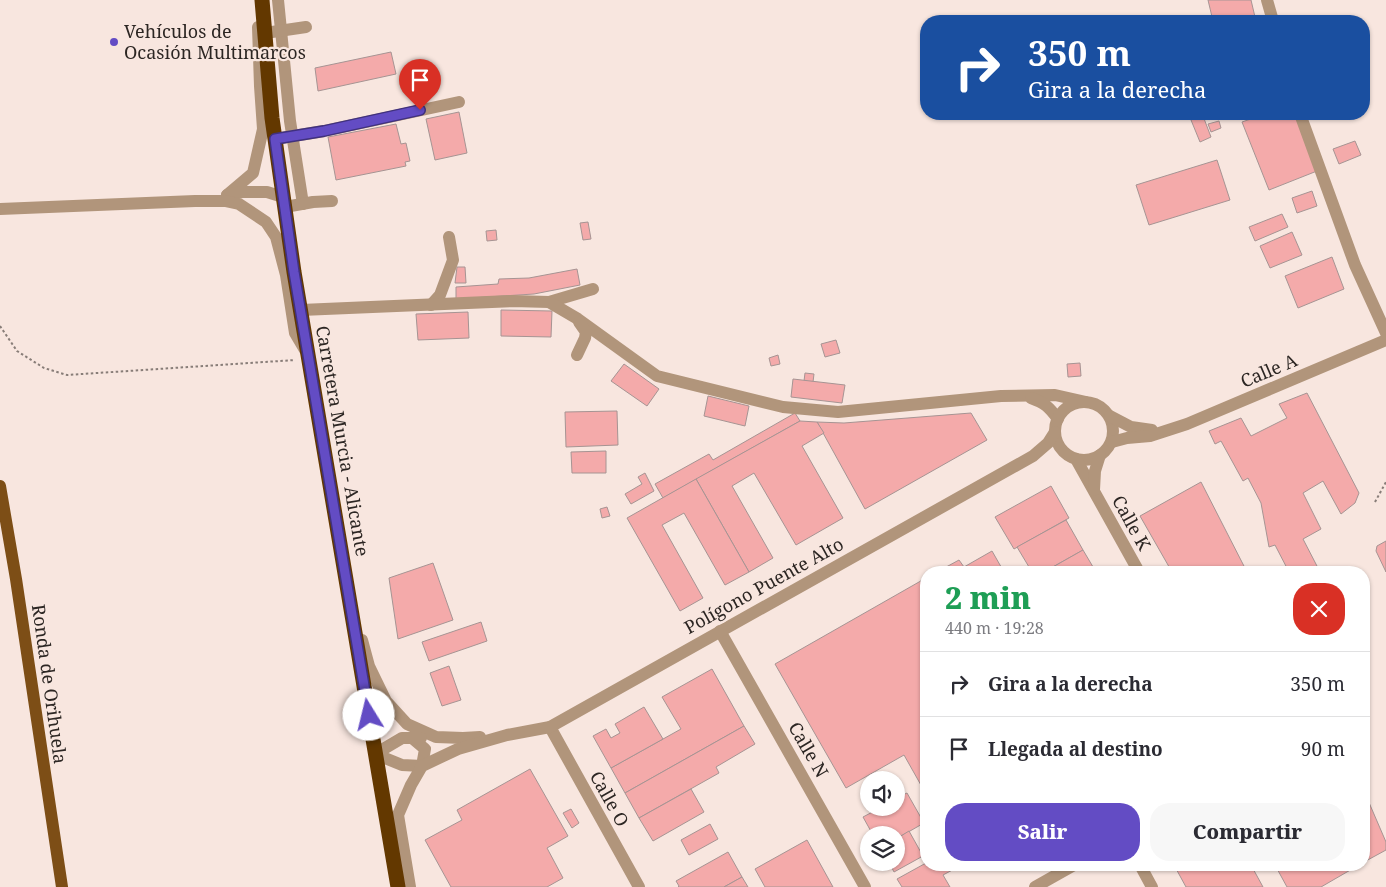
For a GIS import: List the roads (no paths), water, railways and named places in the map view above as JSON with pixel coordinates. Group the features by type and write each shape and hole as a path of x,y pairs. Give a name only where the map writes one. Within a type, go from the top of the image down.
{"highway":[{"name":"Carretera Murcia - Alicante","path":"262,0 272,118 284,202 398,887"}],"main road":[{"name":"Ronda de Orihuela","path":"0,486 62,887"}],"street":[{"path":"227,195 253,173 263,129 258,34 262,0"},
{"path":"278,0 292,136 303,204"},
{"path":"1267,0 1271,15"},
{"path":"265,32 306,27"},
{"path":"275,139 324,131 459,102"},
{"path":"1302,120 1354,265 1386,333"},
{"path":"195,201 242,192 267,192 284,202 303,204 332,201"},
{"path":"0,209 195,201 225,201 240,204 266,222 276,237 286,275 295,333 309,358"},
{"path":"432,305 440,296 453,260 449,236"},
{"path":"301,310 513,301 549,302 593,289"},
{"path":"549,302 578,320 657,376 782,408 838,412 1001,396 1055,395 1095,404 1110,416 1130,427 1165,431"},
{"path":"576,356 586,332 578,320"},
{"name":"Calle A","path":"1112,442 1126,438 1150,436 1187,424 1386,340"},
{"path":"1026,396 1042,402 1058,419 1069,406 1077,402 1086,402"},
{"path":"1094,490 1095,471 1100,455 1109,447 1114,433 1110,416"},
{"name":"Polígono Puente Alto","path":"508,736 550,727 1033,456 1048,443 1055,432 1058,419"},
{"path":"1055,432 1057,441 1062,449 1072,457"},
{"name":"Polígono Puente Alto","path":"1033,456 1052,453 1084,460 1100,455"},
{"name":"Calle K","path":"1072,457 1094,490 1099,503 1136,566"},
{"path":"349,598 370,666 386,701 407,724 436,737"},
{"name":"Calle N","path":"720,631 866,887"},
{"name":"Calle O","path":"550,727 639,887"},
{"path":"375,754 402,738 508,736"},
{"path":"375,754 402,764 422,766 458,749 508,736"},
{"path":"410,887 398,815 411,785 422,766 425,749 412,738"},
{"path":"1035,887 1063,871"},
{"path":"1143,871 1152,887"}],"place":[{"name":"Vehículos de Ocasión Multimarcos","path":"114,42"}]}
